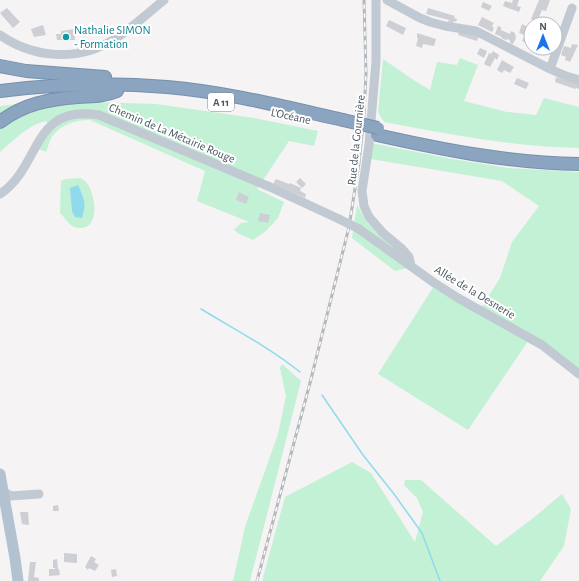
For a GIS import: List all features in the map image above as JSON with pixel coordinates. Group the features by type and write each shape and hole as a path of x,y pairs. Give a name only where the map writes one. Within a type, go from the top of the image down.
{"highway":[{"path":"0,66 40,73 156,81 168,87"},
{"name":"L’Océane","path":"0,91 41,86 95,84 168,87 248,99 433,148 530,162 579,164"},
{"path":"0,122 14,112 35,103 62,98 104,96 117,91"},
{"name":"L’Océane","path":"0,99 60,92 117,91 172,95 222,102 342,124"},
{"name":"L’Océane","path":"377,132 483,149 534,155 579,157"}],"main road":[{"path":"0,474 18,581"},
{"path":"0,514 12,581"}],"street":[{"path":"0,35 10,42 35,52 54,55 72,54 102,46 113,40 164,0"},
{"name":"Rue de la Gournière","path":"376,0 376,61 369,145 362,191 364,206 369,217 383,233 409,257 411,266"},
{"path":"387,0 430,22 445,26 476,30 550,69 579,80"},
{"path":"550,69 572,8"},
{"name":"Chemin de La Métairie Rouge","path":"0,194 18,177 38,142 53,123 72,114 90,114 99,115 270,187 359,229"},
{"name":"Allée de la Desnerie","path":"359,229 458,298 542,345 579,374"},
{"path":"2,492 11,496 39,494"}],"green space":[{"path":"460,58 478,65 464,101 507,112 536,115 544,98 579,107 579,148 505,142 384,122 378,112 383,59 430,90 437,62 457,65"},
{"path":"91,102 156,104 254,118 318,131 314,146 289,141 257,189 284,202 278,218 266,231 253,240 239,234 234,230 241,223 249,222 197,201 205,171 90,120 74,122 64,126 51,139 46,152 39,149 51,130 46,121 27,129 0,152 0,106 16,104 26,113 50,106"},
{"path":"371,143 508,168 579,172 579,377 552,355 528,341 468,430 378,374 434,286 478,313 500,278 512,242 539,206 502,181 371,159"},
{"path":"80,178 86,182 92,193 94,201 94,216 87,226 76,228 72,226 60,213 61,181 65,179"},
{"path":"357,205 366,221 380,236 394,247 408,268 395,271 352,238"},
{"path":"282,364 301,381 250,581 233,581 245,527 278,434 286,396 280,368"},
{"path":"352,462 371,473 415,542 423,512 417,498 404,485 405,480 421,480 496,546 562,494 571,509 564,546 540,581 262,581 285,497"}],"water":[{"path":"78,185 84,201 82,218 75,217 72,211 70,188"}],"building":[{"path":"513,0 519,0 517,6 521,7 519,12 503,6 505,1 512,3"},
{"path":"539,0 550,0 546,11 542,10 540,16 532,16"},
{"path":"483,2 492,6 489,11 481,7"},
{"path":"7,8 20,22 13,28 0,13"},
{"path":"428,8 455,16 454,18 457,19 456,22 448,22 449,20 426,14"},
{"path":"482,17 494,23 492,26 494,28 492,32 478,25"},
{"path":"389,20 406,28 403,35 386,26"},
{"path":"522,24 523,34 519,33"},
{"path":"43,25 46,35 34,37 31,29"},
{"path":"498,26 501,27 501,30 510,34 511,31 515,33 516,38 513,44 510,43 510,40 501,38 502,37 495,34"},
{"name":"Nathalie SIMON - Formation","path":"74,29 75,40 57,40 56,34 61,34 61,31"},
{"path":"460,30 479,36 477,41 458,35"},
{"path":"417,33 436,39 434,46 423,44 422,48 416,46 418,38"},
{"path":"572,44 578,45 570,62 565,60 566,57 563,56 563,49 564,46 571,48"},
{"path":"480,48 487,51 484,58 477,54"},
{"path":"493,51 499,55 497,60 495,58 490,67 484,64 489,53 491,54"},
{"path":"502,60 514,67 510,73 504,70 502,73 497,70"},
{"path":"556,77 565,80 579,81 579,89 555,82"},
{"path":"517,78 529,83 526,89 514,84"},
{"path":"300,178 306,184 302,188 296,182"},
{"path":"276,179 301,188 300,191 306,194 305,198 273,184"},
{"path":"239,192 249,197 246,204 236,200"},
{"path":"260,213 270,215 268,223 258,221"},
{"path":"58,505 59,511 53,511 53,506"},
{"path":"20,512 28,512 29,525 22,524"},
{"path":"64,553 77,554 77,563 64,562"},
{"path":"91,556 96,559 94,562 99,565 95,571 89,568 88,570 85,567"},
{"path":"57,559 60,575 49,576 49,569 55,569 53,568 53,560"},
{"path":"30,562 36,562 34,577 39,578 39,581 28,581"},
{"path":"116,569 117,576 112,577 111,570"}],"waterway":[{"path":"201,309 264,347 300,372"},
{"path":"322,395 363,455 422,533 440,581"}],"railway":[{"path":"257,581 310,383 349,227 359,163 364,115 366,73 364,0"}],"place":[{"name":"Nathalie SIMON - Formation","path":"66,37"}]}
